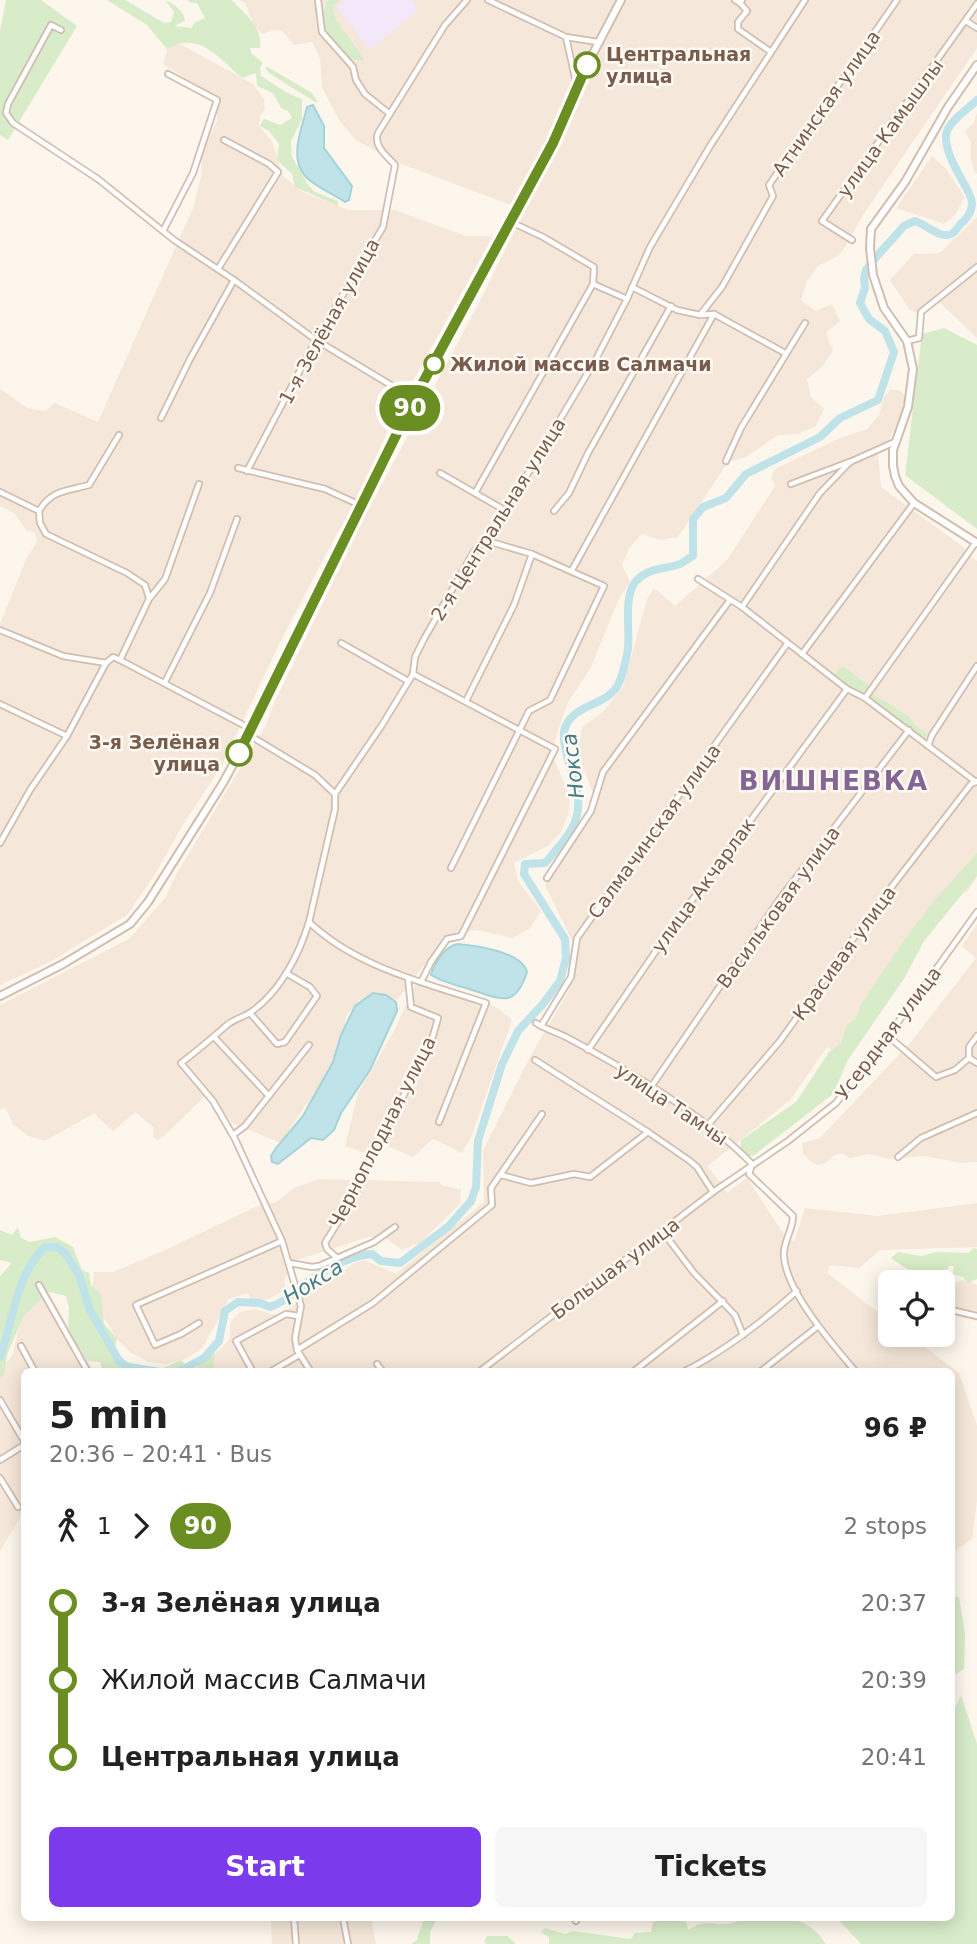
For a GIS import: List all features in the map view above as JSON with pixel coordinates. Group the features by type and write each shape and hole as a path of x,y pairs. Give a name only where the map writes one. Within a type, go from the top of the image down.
{"street":[{"path":"318,0 322,32 353,67 355,80 365,94 390,114 445,26 467,0"},
{"path":"488,0 566,37 598,42"},
{"path":"0,996 55,968 130,924 148,902 223,783 414,399 553,143 598,42 621,0"},
{"name":"2-я Центральная улица","path":"299,1316 301,1306 282,1241 233,1135 213,1101 181,1063 229,1023 250,1013 269,997 286,973 309,922 335,809 335,794 413,674 415,657 473,553 496,527 596,359 650,247 805,0"},
{"name":"Атнинская улица","path":"700,316 722,287 773,196 769,185 897,0"},
{"path":"739,1 747,11 738,22 738,29 771,52"},
{"name":"улица Камышлы","path":"852,240 822,221 977,4"},
{"path":"966,21 977,28"},
{"path":"61,30 51,25 8,104 6,113 13,123 98,179 163,231 316,340 414,399"},
{"path":"566,37 578,89"},
{"path":"865,698 976,543 914,503 899,486 895,476 892,458 908,407 913,369 907,341 884,308 873,275 870,248 872,229 905,182 948,107 977,65"},
{"path":"163,231 193,173 217,100 168,74"},
{"name":"1-я Зелёная улица","path":"247,471 316,340 383,227 395,165 378,146 376,139 390,114"},
{"path":"218,269 278,172 270,164 224,141"},
{"path":"511,222 594,267 593,284 627,299"},
{"path":"907,341 919,338 921,312 977,267"},
{"path":"161,418 234,280"},
{"name":"2-я Центральная улица","path":"475,493 593,284"},
{"path":"632,287 671,306 700,316 714,314 785,353"},
{"path":"554,511 569,493 588,453 671,306"},
{"path":"572,569 714,314"},
{"path":"726,461 741,428 805,323"},
{"path":"119,435 89,485 56,493 46,499 39,511 40,523 46,534 127,573 145,585 149,599"},
{"path":"791,484 897,441"},
{"path":"742,607 820,492 850,462"},
{"path":"238,468 325,489 360,505"},
{"path":"440,472 506,511"},
{"path":"120,660 149,599 165,579 199,484"},
{"path":"0,492 39,511"},
{"path":"802,655 914,503"},
{"path":"165,682 210,593 237,519"},
{"path":"451,868 529,710 550,701 604,586 572,569 484,540"},
{"path":"466,701 514,605 532,554"},
{"path":"698,579 742,607 847,689 865,698 977,781"},
{"path":"547,878 591,811 603,772 730,600"},
{"path":"0,630 63,656 106,663"},
{"path":"341,643 408,681"},
{"name":"Салмачинская улица","path":"539,1025 571,977 577,938 787,644"},
{"path":"0,844 30,790 67,736 106,663 113,657 165,682 250,732 315,775 335,794"},
{"path":"928,746 932,734 977,666"},
{"path":"413,674 555,749 461,936 447,939 430,962 421,982"},
{"name":"улица Акчарлак","path":"588,1050 673,926 847,689"},
{"path":"0,704 67,736"},
{"name":"Васильковая улица","path":"651,1087 779,900 909,730"},
{"name":"Красивая улица","path":"708,1125 780,1041 873,911 971,784 977,781"},
{"name":"Усердная улица","path":"752,1164 788,1141 836,1103 977,912"},
{"path":"309,922 335,944 408,978 486,1003 439,1122"},
{"path":"250,1013 277,1044 285,1042 317,996 310,987 286,973"},
{"name":"Черноплодная улица","path":"336,1257 325,1242 358,1189 365,1166 376,1151 410,1083 433,1036 438,1018 411,1007 408,978"},
{"name":"улица Тамчы","path":"539,1025 564,1036 651,1087 732,1143 752,1164 749,1174 793,1216 793,1227 784,1247 784,1258 797,1291 817,1327 853,1368"},
{"path":"888,1036 936,1077 955,1070 969,1058 969,1047 977,1036"},
{"path":"214,1038 269,1096"},
{"path":"233,1135 245,1126 309,1045"},
{"path":"969,1058 977,1063"},
{"path":"535,1060 648,1132 697,1167 713,1192"},
{"path":"898,1157 922,1138 977,1113"},
{"path":"276,1368 373,1303 492,1205 491,1188 542,1114"},
{"path":"501,1175 531,1183 574,1174 590,1177 648,1132"},
{"name":"Большая улица","path":"484,1368 752,1164"},
{"path":"288,1263 312,1267 374,1242 396,1227"},
{"path":"663,1232 694,1273 735,1315 743,1335"},
{"path":"199,1322 181,1334 155,1345 136,1306 282,1241"},
{"path":"39,1285 86,1368"},
{"path":"691,1368 713,1357 797,1291"},
{"path":"638,1368 723,1301"},
{"path":"955,1311 977,1316"},
{"path":"251,1368 236,1341 286,1314 299,1316 295,1338 298,1352 308,1368"},
{"path":"765,1368 817,1327"},
{"path":"20,1346 33,1368"},
{"path":"377,1364 380,1368"},
{"path":"0,1400 21,1438"},
{"path":"0,1460 21,1445"},
{"path":"0,1478 18,1507"},
{"path":"294,1921 296,1944"},
{"path":"344,1921 348,1944"}],"shaded area":[{"path":"239,0 977,0 977,48 863,215 844,249 836,257 818,266 807,281 801,300 815,311 832,304 840,321 826,333 833,351 822,367 807,379 811,397 824,409 815,427 797,434 778,435 746,457 728,462 678,537 660,540 642,534 629,548 622,565 630,582 619,599 590,669 568,702 556,737 553,757 570,796 568,815 561,832 548,846 514,863 518,881 541,911 530,928 513,938 477,930 459,933 442,942 397,1000 378,993 374,1004 360,999 346,1016 339,1060 312,1106 306,1104 281,1143 232,1123 209,1092 157,1140 153,1137 154,1128 135,1112 113,1131 95,1113 45,1141 28,1136 13,1124 5,1107 0,1110 0,1005 129,939 165,898 177,873 265,727 366,514 479,303 522,215 516,207 399,163 357,141 339,120 322,87 320,58 312,42 294,45 282,31 272,30 263,34 255,28 245,3"},
{"path":"345,0 412,0 419,9 370,50 336,6"},
{"path":"176,42 253,84 264,99 265,108 259,126 272,141 283,176 304,193 349,210 395,210 466,236 493,236 402,401 346,521 280,642 221,767 184,823 154,876 127,915 48,963 0,985 0,624 27,557 37,542 35,533 26,530 15,514 0,506 0,389 27,408 45,411 55,403 98,422 193,208 202,173 201,154 217,121 217,112 202,89 163,64 168,47"},
{"path":"977,112 977,174 970,154 971,142 965,131 974,122"},
{"path":"932,156 946,169 965,197 955,215 944,224 896,208"},
{"path":"977,217 977,338 936,299 919,313 910,310 890,280 914,254 940,253"},
{"path":"890,390 899,390 906,396 906,406 889,440 878,454 881,487 966,549 965,552 977,561 977,860 970,869 977,877 966,893 955,884 834,1052 827,1047 790,1100 708,1166 727,1193 747,1178 781,1230 794,1242 805,1208 878,1216 977,1203 977,1247 880,1250 859,1268 830,1265 827,1273 878,1312 878,1347 925,1347 952,1368 201,1368 229,1340 231,1321 240,1312 255,1309 278,1316 355,1263 364,1260 396,1274 484,1202 483,1151 531,1055 568,992 578,953 545,885 597,804 577,751 583,726 602,713 623,687 647,599 654,588 675,606 727,560 775,486 771,478 775,469 840,438 867,429 879,415 884,397"},
{"path":"977,924 977,1162 962,1163 925,1156 888,1159 869,1154 850,1158 842,1153 817,1165 809,1160 803,1153 802,1143 820,1138 911,1042 976,958 962,946"},
{"path":"416,983 481,1000 498,1008 512,1020 472,1135 462,1153 433,1139 413,1157 382,1144 371,1155 345,1146 358,1093 395,1029"},
{"path":"319,1179 439,1182 443,1186 461,1189 460,1204 420,1243 402,1250 387,1239 368,1237 295,1261 284,1280 286,1290 268,1299 251,1301 248,1293 229,1299 202,1349 185,1359 166,1364 148,1362 131,1353 118,1340 98,1309 92,1291 94,1272 113,1272 262,1204 275,1203 294,1188"},
{"path":"964,1280 977,1285 977,1321 955,1316 955,1283"},
{"path":"46,1287 91,1368 21,1368 21,1516 0,1551 0,1371 13,1354 24,1304"},
{"path":"955,1370 959,1373 977,1425 977,1501 972,1539 955,1551"},
{"path":"271,1921 372,1921 376,1944 272,1944"}],"green space":[{"path":"6,0 41,0 77,26 8,140 0,135 0,31"},
{"path":"107,0 125,0 164,23 171,22 174,12 165,0 183,14 185,21 174,26 192,28 194,23 205,18 197,3 187,0 231,0 252,21 259,34 260,48 250,48 252,54 263,63 260,67 261,76 302,99 302,119 291,141 292,157 309,186 315,192 338,201 338,206 295,187 292,174 277,160 279,144 270,132 260,126 264,119 280,125 292,118 288,111 281,108 273,93 257,86 256,73 242,78 217,55 199,45 178,44 167,49 147,25"},
{"path":"340,0 332,6 336,20 363,61 347,58 322,25 326,2"},
{"path":"268,67 312,93 318,102 269,73 265,68"},
{"path":"944,328 977,345 977,529 905,475 922,334"},
{"path":"840,667 844,667 868,685 869,689 865,695 859,696 836,679 835,674"},
{"path":"872,693 908,716 927,734 923,742 870,704"},
{"path":"977,853 977,876 924,941 905,977 848,1060 833,1094 753,1156 745,1156 740,1150 741,1140 796,1102 829,1052 841,1043 847,1025 856,1018 861,1004 908,935 933,902"},
{"path":"18,1227 21,1238 30,1242 55,1237 73,1247 82,1270 89,1273 91,1285 101,1294 104,1324 117,1338 115,1348 126,1362 151,1368 102,1368 100,1362 87,1361 81,1350 67,1343 69,1308 66,1296 49,1292 24,1315 7,1355 4,1375 0,1379 0,1276 12,1263 0,1260 0,1230 12,1235"},
{"path":"974,1248 977,1249 977,1279 968,1283 963,1277 955,1275 954,1266 949,1266 947,1270 910,1270 891,1258 898,1252 921,1256 936,1252 968,1253"},
{"path":"215,1352 213,1368 196,1368"},
{"path":"181,1360 187,1368 163,1368"},
{"path":"955,1596 959,1597 965,1634 964,1669 955,1677"},
{"path":"961,1695 977,1744 977,1944 861,1944 840,1921 955,1921 955,1708"},
{"path":"423,1921 436,1921 430,1932 430,1944 411,1944 417,1940"},
{"path":"657,1921 686,1922 688,1930 705,1923 799,1921 818,1933 826,1944 549,1944 549,1937 541,1932 545,1928 565,1934 572,1931 631,1939 635,1933 651,1932 653,1922"},
{"path":"487,1936 507,1936 516,1944 487,1944 484,1942"}],"water":[{"path":"313,105 324,126 324,148 352,186 349,200 345,202 310,181 298,161 302,125 307,107"},
{"path":"458,944 498,951 517,959 527,972 517,992 506,998 499,998 431,975 441,955"},
{"path":"373,993 386,995 396,1002 397,1011 370,1070 341,1113 334,1130 323,1140 311,1138 278,1164 272,1162 271,1156 303,1116 333,1062 341,1035 355,1006"}],"waterway":[{"name":"Нокса","path":"185,1368 204,1358 219,1341 225,1311 238,1302 260,1303 270,1307 327,1270 363,1255 372,1254 381,1261 400,1263 449,1226 471,1201 476,1187 478,1141 502,1064 518,1031 560,981 566,958 565,939 524,874 525,864 545,863 576,820 576,784 564,741 567,723 580,711 605,698 618,685 628,649 628,604 632,587 646,573 680,564 693,556 693,519 703,507 726,498 746,474 820,437 840,418 878,400 894,352 885,331 869,319 860,303 865,288 866,270 904,226 915,221 939,234 949,235 968,216 972,206 971,197 951,157 946,137 953,122 977,100"},
{"name":"Нокса","path":"0,1357 16,1299 27,1271 45,1247 57,1247 66,1254 79,1275 90,1310 119,1361 134,1368"}],"bus line":[{"name":"90","path":"239,753 414,399 553,143 587,65"}],"place":[{"name":"Центральная улица","path":"587,65"},
{"name":"Жилой массив Салмачи","path":"434,364"},
{"name":"3-я Зелёная улица","path":"239,753"}],"district":[{"name":"ВИШНЕВКА","path":"834,781"}]}
